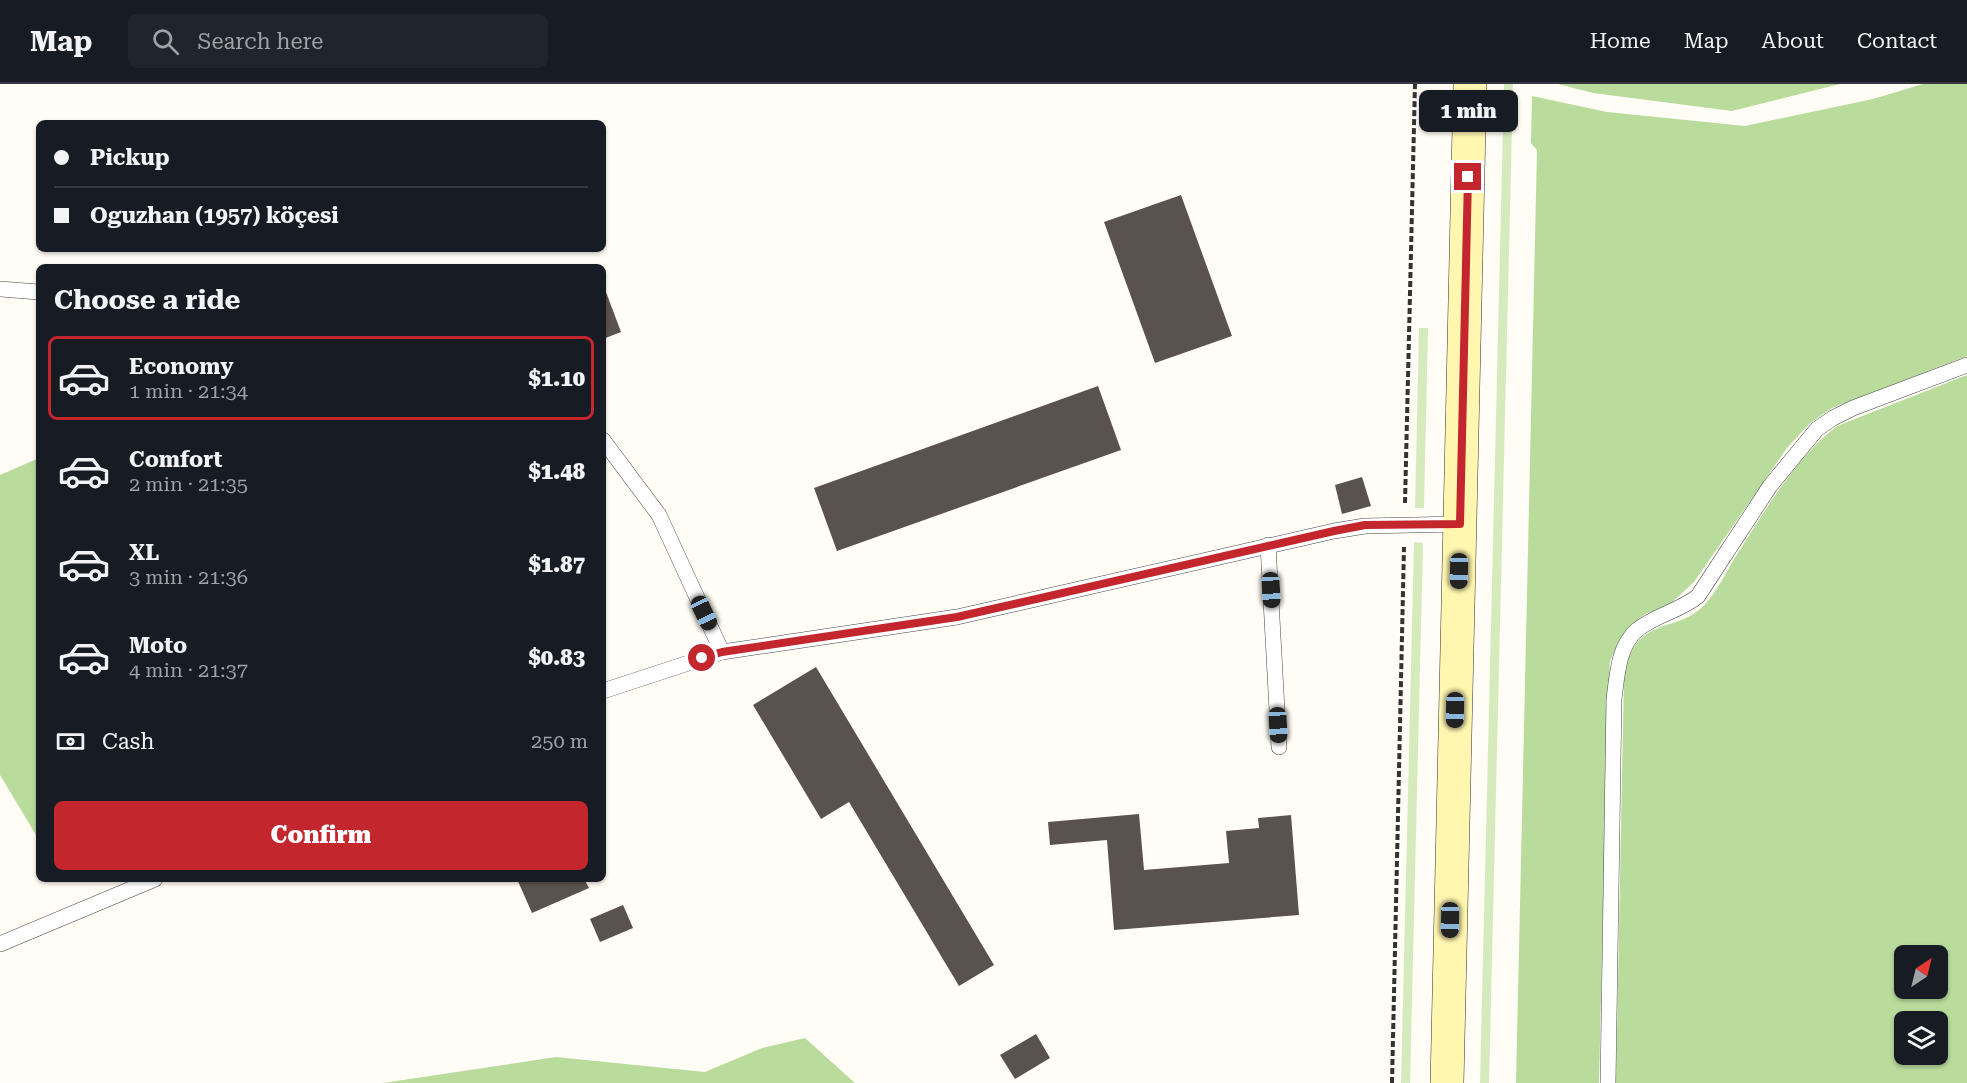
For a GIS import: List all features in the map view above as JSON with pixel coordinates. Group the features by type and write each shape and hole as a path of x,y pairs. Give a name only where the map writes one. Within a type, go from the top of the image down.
{"main road":[{"path":"1447,1083 1470,84"}],"lane":[{"path":"0,289 36,292"},
{"path":"1608,1083 1614,699 1617,671 1626,645 1637,630 1688,604 1698,596 1770,486 1817,429 1843,413 1967,365"},
{"path":"606,444 659,515 722,652"},
{"path":"606,690 722,652 957,617 1268,545 1365,525 1460,524"},
{"path":"1268,545 1280,747"},
{"path":"0,944 148,882"}],"path":[{"path":"1392,1083 1415,84"}],"green space":[{"path":"1504,84 1513,84 1489,1083 1480,1083"},
{"path":"1558,84 1840,84 1732,111 1593,93"},
{"path":"1923,84 1967,84 1967,356 1832,408 1809,424 1787,448 1694,582 1668,606 1645,614 1631,625 1619,641 1610,661 1608,697 1599,1083 1516,1083 1537,150 1531,143 1532,96 1607,112 1745,126 1873,99"},
{"path":"1419,328 1428,328 1424,508 1415,508"},
{"path":"1967,375 1967,1083 1616,1083 1624,676 1630,656 1638,642 1648,633 1684,619 1707,602 1780,488 1821,440 1837,426"},
{"path":"36,459 36,835 0,775 0,475"},
{"path":"1414,542 1423,543 1410,1083 1401,1083"},
{"path":"805,1038 855,1083 383,1083 556,1057 705,1072 762,1048"}],"building":[{"path":"1181,195 1232,336 1155,363 1104,222"},
{"path":"606,292 621,332 606,338"},
{"path":"1098,386 1121,450 837,551 814,488"},
{"path":"1362,477 1371,506 1342,514 1335,485"},
{"path":"816,667 994,965 959,986 849,802 821,819 753,705"},
{"path":"1139,814 1144,870 1229,863 1226,831 1259,828 1258,818 1291,815 1299,915 1114,930 1107,840 1050,845 1048,822"},
{"path":"518,882 586,882 589,888 532,913"},
{"path":"623,905 633,928 600,942 590,919"},
{"path":"1036,1034 1050,1058 1015,1079 1000,1055"}],"route":[{"path":"702,658 722,652 957,617 1268,545 1365,525 1460,524 1468,177"}]}
